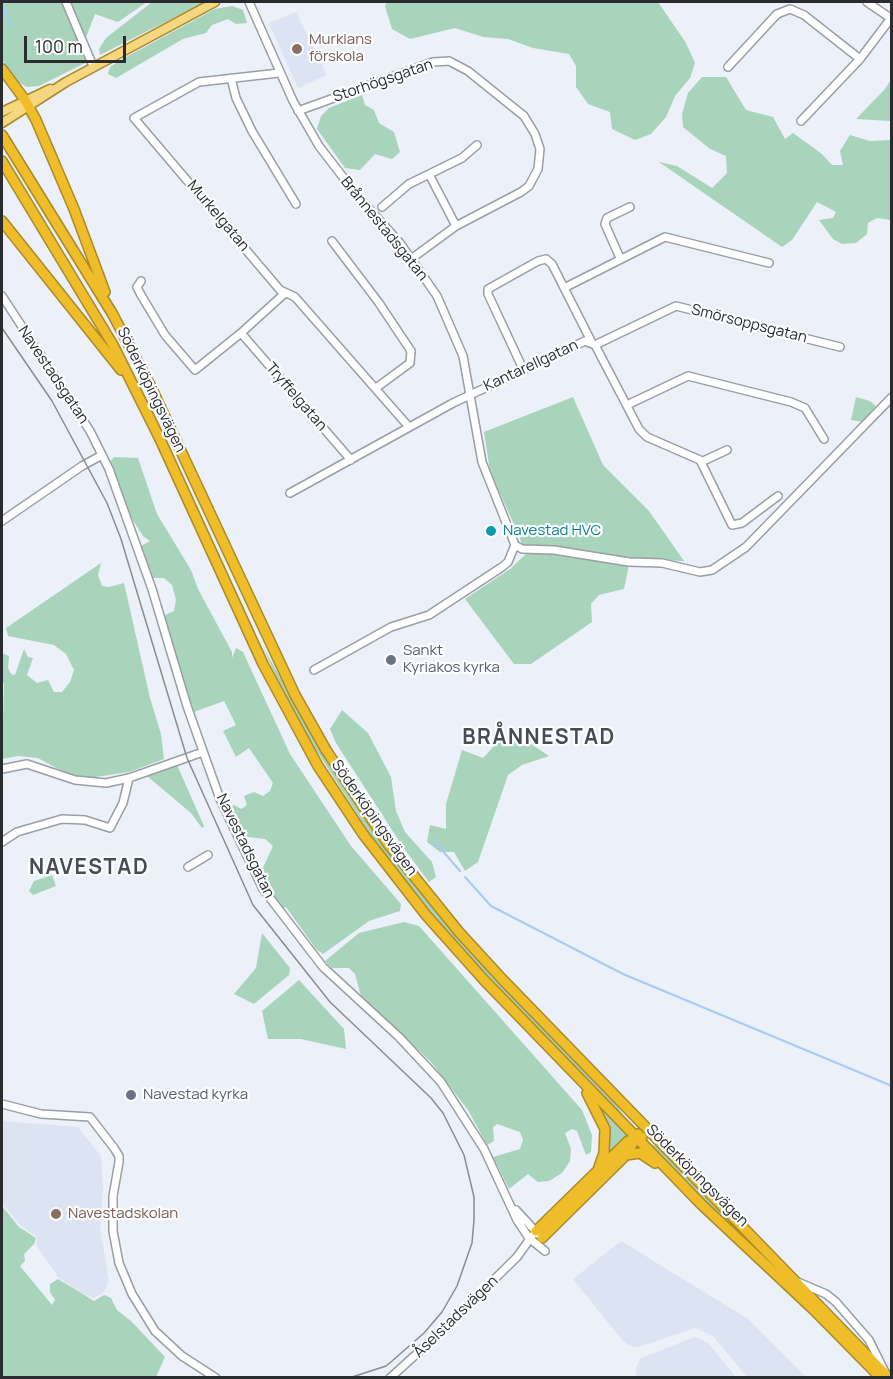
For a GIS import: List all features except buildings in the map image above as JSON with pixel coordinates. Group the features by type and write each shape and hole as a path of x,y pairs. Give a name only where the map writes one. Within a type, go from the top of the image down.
{"highway":[{"path":"2,69 27,104 74,209 112,313"},
{"name":"Söderköpingsvägen","path":"2,135 112,313 166,418 275,657 343,778 388,844 459,932 634,1117 660,1141 885,1376"},
{"name":"Söderköpingsvägen","path":"2,161 90,303 139,394 263,664 298,730 334,790 386,865 426,915 574,1074 701,1204 885,1376"},
{"path":"2,221 139,394"},
{"path":"574,1074 595,1104 605,1129 604,1153 598,1171"},
{"path":"536,1238 626,1155 637,1137 634,1117"},
{"path":"536,1238 628,1141 637,1137 660,1141"},
{"path":"626,1155 640,1153 649,1157 701,1204"}],"main road":[{"path":"2,123 7,113 215,2"}],"street":[{"path":"66,2 93,66"},
{"name":"Brånnestadsgatan","path":"249,2 298,111 338,171 411,259 437,296 463,356 482,462 515,546"},
{"path":"801,121 860,59 891,19 867,2"},
{"path":"728,67 777,14 790,9 804,15 860,59"},
{"name":"Storhögsgatan","path":"298,111 433,63 449,61 468,71 524,116 535,134 540,160 534,179 521,192 456,226 411,259"},
{"name":"Murkelgatan","path":"279,72 199,82 134,118 284,294 295,297 409,427"},
{"path":"231,78 236,98 252,131 296,204"},
{"path":"382,207 409,184 430,176 477,145"},
{"path":"430,176 456,226"},
{"path":"620,258 605,224 607,218 630,207"},
{"path":"564,288 658,238 670,237 769,263"},
{"path":"332,241 379,303 411,351 410,363 376,388"},
{"name":"Kantarellgatan","path":"523,369 488,294 488,289 546,259 552,264 639,429 647,437 693,454 701,462"},
{"path":"141,281 137,287 141,296 165,335 195,370 284,294"},
{"name":"Navestadsgatan","path":"2,296 90,431 102,455 152,589 203,752 238,838 275,907 323,966 399,1037 441,1082 484,1149 512,1207 536,1238"},
{"name":"Smörsoppsgatan","path":"593,343 676,306 840,347"},
{"name":"Tryffelgatan","path":"241,333 351,460"},
{"name":"Kantarellgatan","path":"471,394 585,341 593,343"},
{"path":"627,405 688,376 805,408 824,439"},
{"path":"291,493 471,394"},
{"path":"314,670 391,627 429,615 502,567 508,562 515,546 522,549 554,550 629,562 674,564 700,572 712,570 746,547 891,397"},
{"path":"727,450 701,462 732,525 742,523 778,496"},
{"path":"2,521 82,466 102,455"},
{"path":"2,769 27,764 90,783 106,783 129,778 203,752"},
{"path":"2,842 16,832 62,819 85,820 110,828 123,803 129,778"},
{"path":"188,867 208,855"},
{"path":"2,1104 41,1114 88,1117 119,1156 113,1196 113,1231 119,1263 132,1294 155,1331 182,1356 216,1377"},
{"name":"Åselstadsvägen","path":"390,1377 444,1329 536,1238"},
{"name":"Söderköpingsvägen","path":"795,1281 826,1294 836,1302 870,1340 885,1376"}],"shaded area":[{"name":"Murklans förskola","path":"296,12 327,75 298,88 269,23"},
{"name":"Navestadskolan","path":"2,1121 78,1127 101,1156 103,1187 100,1228 109,1281 103,1293 94,1298 81,1293 58,1277 36,1245 37,1237 20,1225 2,1203"},
{"path":"621,1241 748,1319 806,1377 747,1377 713,1336 695,1328 639,1347 631,1346 623,1341 573,1279"},
{"path":"695,1337 708,1343 736,1377 636,1377 636,1368 641,1358"}],"green space":[{"path":"2,2 147,2 118,22 95,14 83,45 72,51 81,53 87,62 39,86 27,87 18,82 2,60"},
{"path":"152,2 205,2 100,55 99,49 106,38"},
{"path":"387,2 658,2 686,43 695,63 690,78 675,96 666,117 651,134 635,140 612,129 610,112 588,104 576,87 576,66 569,54 533,48 508,39 483,37 455,28 410,39 392,29 385,6"},
{"path":"232,6 243,10 247,23 236,24 228,19 212,25 206,33 183,39 116,78 108,74 110,67 126,57 215,9"},
{"path":"702,77 726,77 746,110 773,117 785,139 793,133 822,154 832,165 843,165 840,151 850,135 870,141 891,140 891,220 877,218 868,223 867,234 856,243 842,244 833,239 819,220 833,218 836,212 817,202 792,240 782,247 659,162 677,166 712,188 727,173 726,156 710,149 683,127 682,114 688,93"},
{"path":"891,80 891,121 856,119 885,89"},
{"path":"362,95 365,105 374,110 379,123 394,132 400,152 392,159 375,154 360,170 345,168 317,129 321,116 329,108"},
{"path":"573,397 603,465 649,511 684,561 630,560 624,589 599,595 591,604 592,622 531,664 514,664 465,599 510,569 525,555 520,538 490,471 484,432"},
{"path":"856,397 870,401 876,406 864,422 851,420"},
{"path":"114,457 138,458 157,514 191,570 198,589 232,652 232,658 236,648 243,652 290,754 351,846 401,904 400,911 369,921 323,954 316,949 286,907 282,909 260,874 273,846 265,839 248,837 241,832 229,807 234,805 241,809 247,805 244,796 254,792 263,796 270,791 273,783 249,748 236,757 223,731 236,725 224,701 194,712 163,616 174,611 176,600 172,585 164,578 153,578 141,546 150,541 143,536 131,517 111,461"},
{"path":"101,563 98,575 102,586 109,587 124,583 150,698 161,734 164,759 129,772 89,778 69,775 38,758 18,756 2,759 4,684 2,681 2,653 9,656 8,668 11,674 15,675 24,649 28,657 33,658 27,675 37,683 48,680 54,692 62,692 70,682 74,670 66,654 54,645 8,636 6,628"},
{"path":"262,645 333,771 405,874 465,946 616,1105 633,1128 458,944 381,851 309,739"},
{"path":"342,710 368,733 391,777 396,811 405,832 432,862 436,877 429,882 403,847 336,743 330,729"},
{"path":"508,738 522,738 549,756 522,765 508,775 478,862 465,871 454,852 440,852 427,842 430,825 446,829 446,804 462,750 483,758 496,744"},
{"path":"177,765 204,826 202,828 191,813 147,776"},
{"path":"52,875 56,886 33,895 29,891 34,881"},
{"path":"404,922 419,926 582,1110 592,1135 591,1152 586,1155 577,1131 572,1129 565,1133 571,1149 570,1161 562,1173 549,1181 538,1182 528,1174 509,1189 493,1157 520,1149 523,1140 520,1132 497,1124 493,1127 494,1141 487,1145 468,1110 431,1062 361,996 355,974 349,968 332,968 325,961 359,933"},
{"path":"262,933 290,968 289,975 254,1004 234,994 256,968"},
{"path":"299,980 344,1029 346,1049 301,1039 268,1039 262,1011"},
{"path":"602,1106 630,1133 607,1158 608,1130"},
{"path":"646,1141 659,1148 756,1247 683,1180"},
{"path":"2,1206 19,1227 36,1238 34,1244 24,1254 25,1261 20,1266 52,1305 55,1300 50,1292 50,1284 58,1279 94,1301 104,1295 111,1298 117,1310 131,1321 165,1357 156,1377 2,1377"}],"waterway":[{"path":"2,2 11,27"},
{"path":"434,841 460,871"},
{"path":"465,877 491,906 623,974 892,1086"}],"tram line":[{"path":"2,328 52,401 107,503 121,539 187,758 253,905 330,1002 431,1098 443,1113 464,1155 474,1197 474,1220 472,1243 457,1286 442,1312 424,1333 392,1361 386,1366 349,1378"}],"place":[{"name":"Murklans förskola","path":"297,49"},
{"name":"Navestad HVC","path":"491,531"},
{"name":"Sankt Kyriakos kyrka","path":"391,660"},
{"name":"Navestad kyrka","path":"131,1095"},
{"name":"Navestadskolan","path":"56,1214"}],"district":[{"name":"BRÅNNESTAD","path":"539,738"},
{"name":"NAVESTAD","path":"89,868"}]}
